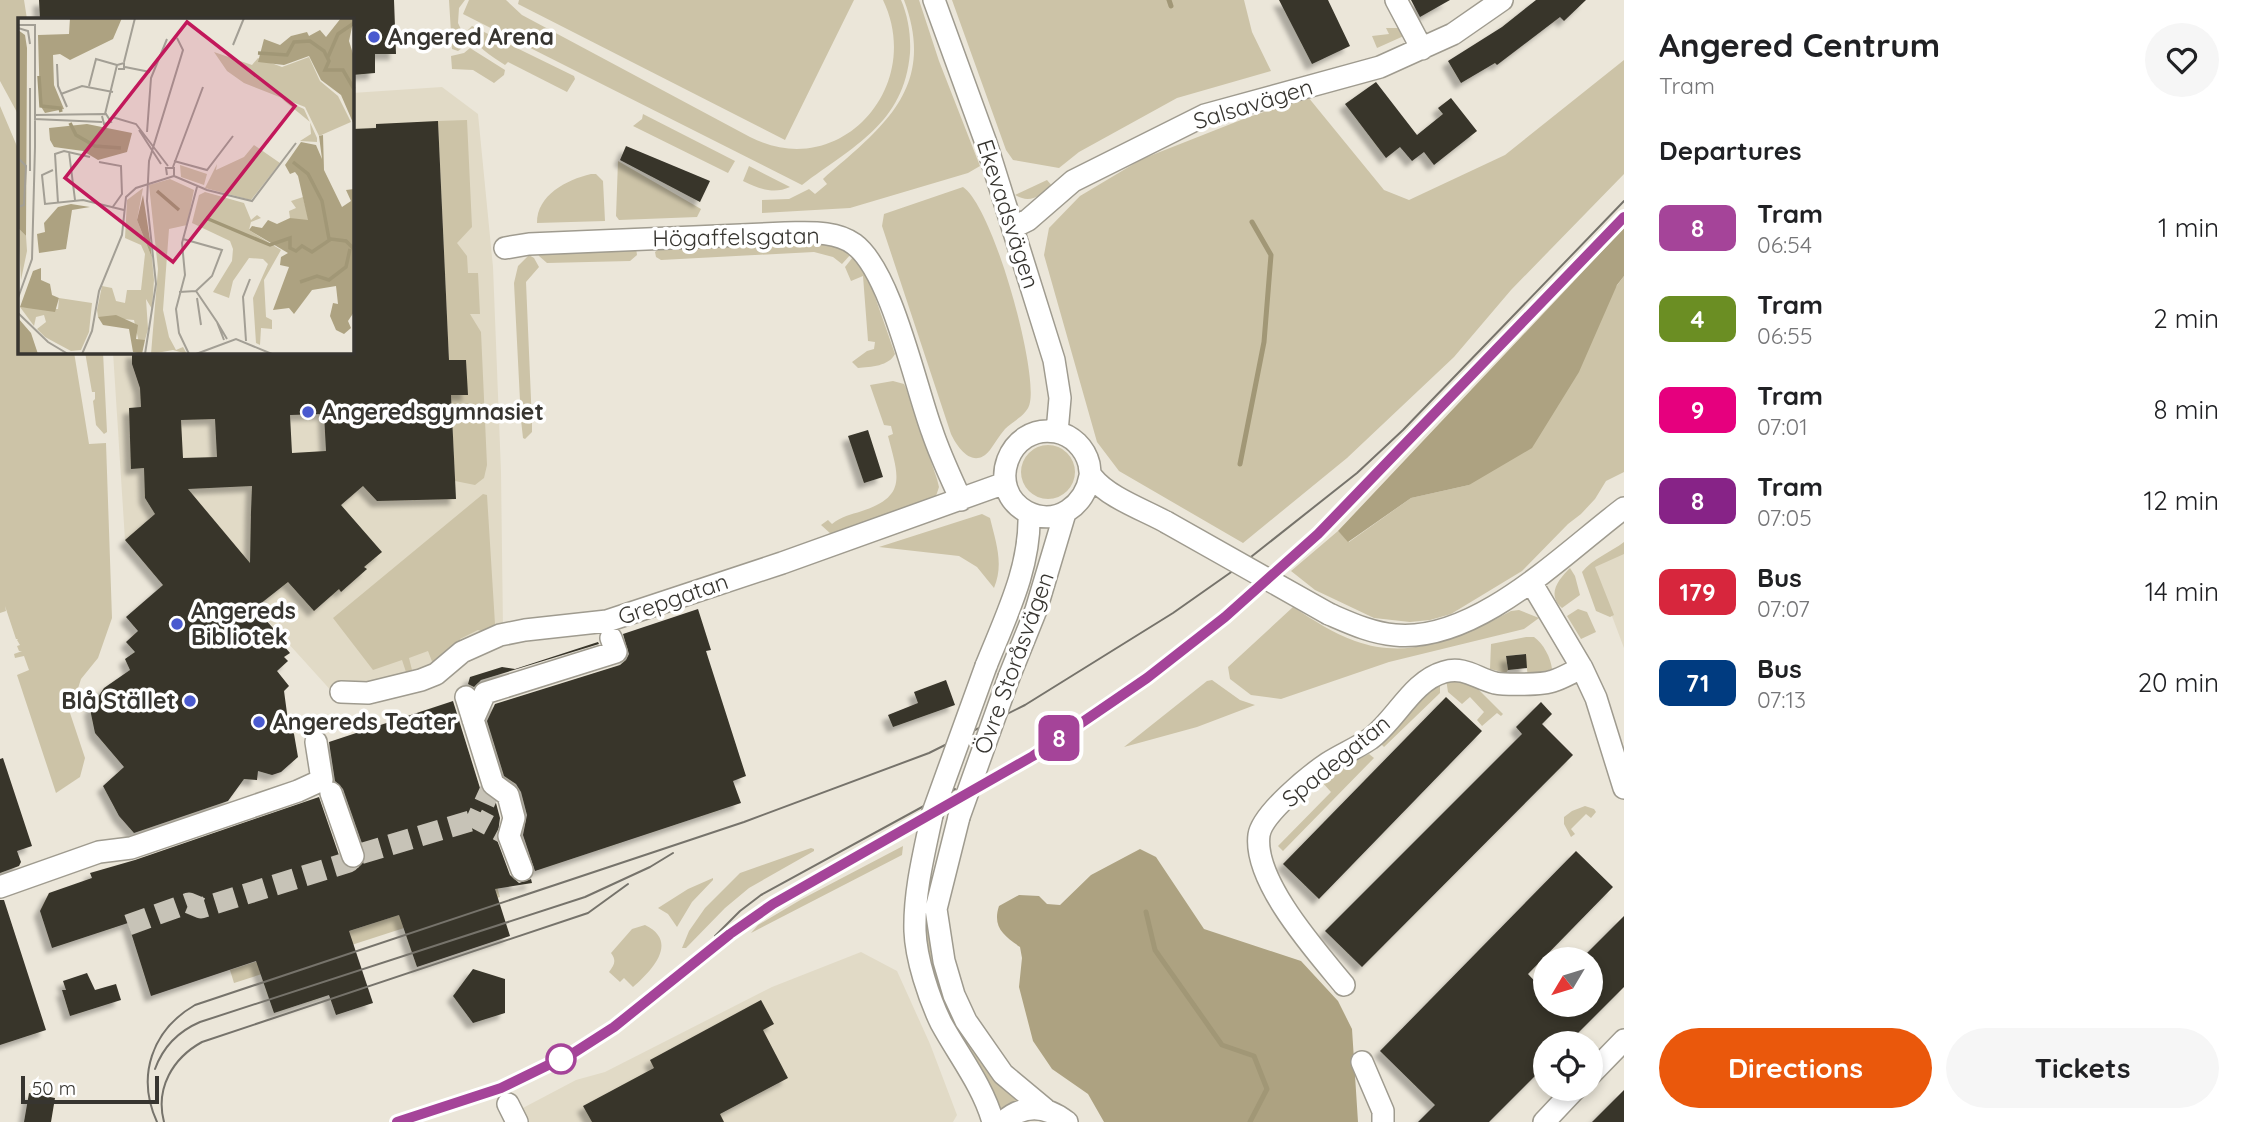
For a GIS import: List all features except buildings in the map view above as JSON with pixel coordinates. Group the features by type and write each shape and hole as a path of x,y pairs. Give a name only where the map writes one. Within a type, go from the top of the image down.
{"street":[{"name":"Ekevadsvägen","path":"934,0 1014,227 1054,360 1060,398 1058,432"},
{"path":"1396,0 1422,49"},
{"name":"Salsavägen","path":"1014,227 1028,220 1073,181 1205,115 1344,78 1422,49 1453,34 1502,0"},
{"name":"Högaffelsgatan","path":"505,248 529,244 786,233 828,234 852,243 863,252 878,273 931,429 961,500"},
{"path":"1058,432 1078,443 1085,453 1090,476 1083,498 1065,513 1047,517 1029,513 1013,500 1005,483 1004,468 1017,443 1029,434 1058,432"},
{"path":"1090,476 1103,488 1329,614 1378,632 1414,635 1437,631 1473,618 1531,582 1624,509"},
{"name":"Grepgatan","path":"341,692 368,692 421,680 436,674 462,652 500,635 607,621 782,564 1005,483"},
{"name":"Övre Storåsvägen","path":"1029,513 1030,536 1024,568 932,815 928,894 937,920 944,961 954,995 966,1021 1003,1074 1045,1109 1067,1122"},
{"name":"Övre Storåsvägen","path":"993,1122 984,1095 940,1021 925,983 915,932 1036,610 1065,513"},
{"path":"1531,582 1597,698 1624,788"},
{"path":"473,720 485,693 616,652 611,638"},
{"name":"Spadegatan","path":"1344,985 1294,922 1266,876 1259,853 1259,833 1265,822 1294,790 1328,764 1374,736 1425,681 1442,672 1459,669 1496,683 1550,683 1582,668"},
{"path":"466,697 493,784 508,795 514,818 509,836 522,870"},
{"path":"0,887 99,852 131,848 298,791 321,780 316,742"},
{"path":"331,793 353,856"},
{"path":"1603,1062 1624,1040"},
{"path":"1362,1062 1382,1111 1383,1122"},
{"path":"1544,1122 1564,1101"},
{"path":"1003,1122 1021,1110 1045,1109"}],"shaded area":[{"path":"0,0 24,0 27,18 18,18 18,114 0,81"},
{"path":"449,0 465,0 459,8 458,23 468,44 458,51 452,49"},
{"path":"469,0 506,0 522,15 750,137 783,148 814,147 842,137 866,118 883,94 892,65 893,33 883,0 901,0 906,12 910,53 906,77 887,116 857,145 802,185 463,14"},
{"path":"519,0 854,0 785,140 518,4"},
{"path":"904,0 919,0 939,61 980,166 968,173 850,208 762,213 762,200 789,199 809,189 815,194 827,184 823,179 884,123 898,103 909,82 914,58 912,31"},
{"path":"952,0 1244,0 1252,32 1271,71 1177,98 1079,152 1059,168 1013,160 1006,150"},
{"path":"472,26 574,76 575,79 567,92 508,62 505,65 475,41 468,30"},
{"path":"1386,28 1402,28 1406,35 1377,48 1372,36 1389,34"},
{"path":"470,48 505,70 504,75 494,83 473,70 452,69 451,56 464,53"},
{"path":"1624,60 1624,174 1511,290 1454,357 1347,458 1243,543 1119,471 1097,442 1044,255 1049,228 1080,196 1142,159 1308,97 1384,190 1409,200 1505,155"},
{"name":"Angeredsgymnasiet","path":"442,87 478,114 493,267 501,472 503,629 435,667 335,695 248,599 163,585 125,540 113,354 354,354 354,93"},
{"path":"0,106 18,149 18,354 74,354 89,444 106,443 112,618 98,658 81,679 70,713 85,758 80,777 56,793 17,675 29,670 24,656 15,658 14,654 22,651 19,651 17,646 20,645 5,606 6,611 0,613"},
{"path":"643,114 735,161 728,173 633,126 642,119"},
{"path":"467,120 472,227 457,243 467,256 468,273 478,273 480,314 470,314 481,332 487,465 484,478 475,485 455,481 451,395 467,394 466,360 449,360 438,121"},
{"path":"618,161 701,209 697,217 619,220 616,216"},
{"path":"749,166 790,187 772,190 743,181"},
{"path":"596,174 603,181 605,221 537,223 538,213 547,197 572,180"},
{"path":"1047,180 1053,187 1039,196 1025,199 1015,195"},
{"path":"963,187 975,201 999,254 1020,323 1030,383 1027,410 1005,429 984,456 978,458 972,458 962,451 951,434 882,226 884,214"},
{"path":"1624,228 1624,276 1617,285 1579,372 1532,448 1469,485 1411,498 1348,542 1338,531"},
{"path":"792,241 828,243 851,254 842,264 833,257 814,252 661,260 656,257 655,252 661,247"},
{"path":"636,248 637,255 630,261 547,263 538,253"},
{"path":"529,255 539,267 526,282 532,432 525,439 521,420 514,283 518,266"},
{"path":"853,257 866,271 895,354 884,363 858,368 852,362 874,349 875,342 868,341 863,276 851,281 845,267"},
{"path":"1624,276 1624,472 1606,481 1595,499 1581,514 1522,571 1451,614 1410,622 1374,618 1315,590 1291,571 1338,531 1349,542 1411,498 1469,485"},
{"path":"85,354 103,354 107,432 104,434 96,425 93,401 95,392 92,392"},
{"path":"893,381 904,384 906,388 937,479 939,487 935,499 831,534 821,525 828,520 832,524 843,517 877,505 893,491 896,482 895,462 888,436 893,434 891,426 884,425 870,385"},
{"path":"1048,445 1067,453 1075,472 1067,491 1048,499 1029,491 1021,472 1029,453"},
{"path":"483,494 487,495 495,624 487,630 478,630 460,639 433,664 428,651 409,658 412,670 406,672 402,660 373,670 333,618"},
{"path":"982,514 990,518 998,553 994,588 977,567 959,556 879,547"},
{"path":"1624,542 1624,554 1595,567 1614,615 1610,617 1596,611 1582,572 1596,559"},
{"path":"1624,545 1624,648 1592,563"},
{"path":"1570,568 1580,595 1562,608 1555,597 1556,587"},
{"path":"1293,607 1347,638 1376,647 1396,648 1416,647 1455,637 1511,611 1519,610 1539,618 1524,629 1389,662 1281,699 1251,695 1230,679 1228,667"},
{"path":"1578,609 1587,612 1596,632 1581,639 1567,616"},
{"path":"1534,637 1540,643 1552,669 1528,677 1525,654 1506,656 1506,673 1490,669 1491,644"},
{"path":"1453,678 1475,686 1503,714 1501,716 1497,713 1482,726 1477,720 1484,712 1470,697 1462,704 1448,692 1446,679"},
{"path":"1212,680 1240,700 1255,705 1197,727 1124,747 1207,681"},
{"path":"1440,681 1440,693 1384,747 1380,743"},
{"path":"1369,754 1374,758 1283,851 1278,846 1331,792 1321,781 1339,768"},
{"path":"1585,806 1596,812 1591,818 1586,814 1571,829 1575,834 1571,837 1564,824 1564,817"},
{"path":"903,846 902,855 751,933 758,925 802,899"},
{"path":"811,848 814,851 749,888 686,948 682,948 689,931 705,908 740,873"},
{"path":"1140,849 1156,857 1204,929 1301,961 1338,1001 1352,1029 1358,1122 1104,1122 1088,1094 1052,1069 1033,1041 1019,987 1022,958 1020,947 1009,939 998,925 999,906 1019,895 1039,896 1047,904 1060,905 1091,875"},
{"path":"713,878 692,902 677,927 668,914 658,908 688,889"},
{"path":"926,882 929,883 927,913 935,948 1025,1100 999,1116 953,1031 924,952"},
{"path":"496,883 500,897 234,983 230,970"},
{"path":"645,925 655,932 661,948 654,965 633,987 624,978 620,982 609,972 614,963 611,953 632,929"},
{"path":"861,952 897,971 930,1044 957,1115 953,1122 528,1122 521,1109 576,1080 605,1072 772,987"}],"waterway":[{"path":"1169,0 1171,6"},
{"path":"1240,464 1264,342 1271,255 1252,222"},
{"path":"1146,912 1155,950 1222,1045 1254,1056 1267,1089 1250,1122"}],"tunnel":[{"path":"493,784 477,819 509,836"},
{"path":"128,925 189,903 201,908 349,862 353,856 477,819"}],"tram line":[{"path":"157,1122 148,1088 148,1071 152,1056 168,1027 195,1005 744,822 929,753 1025,705 1173,613 1237,568 1357,473 1403,430 1624,201"},
{"path":"1551,292 1624,217"},
{"name":"8","path":"397,1122 501,1088 575,1052 614,1027 730,934 773,904 1033,756 1147,678 1225,617 1318,534 1624,217"},
{"path":"396,1122 498,1088 571,1055 617,1025 728,936 775,903 969,794 1047,747 1104,708 1196,640 1289,559 1378,472 1507,338"},
{"path":"715,936 761,895 955,789"},
{"path":"155,1069 162,1054 173,1041 200,1022 585,897 650,867 673,853"},
{"path":"164,1122 162,1097 169,1075 183,1056 202,1042 588,913 628,884"}],"place":[{"name":"Angered Arena","path":"374,37"},
{"name":"Angeredsgymnasiet","path":"308,412"},
{"name":"Angereds Bibliotek","path":"177,624"},
{"name":"Blå Stället","path":"190,701"},
{"name":"Angereds Teater","path":"259,722"}]}
